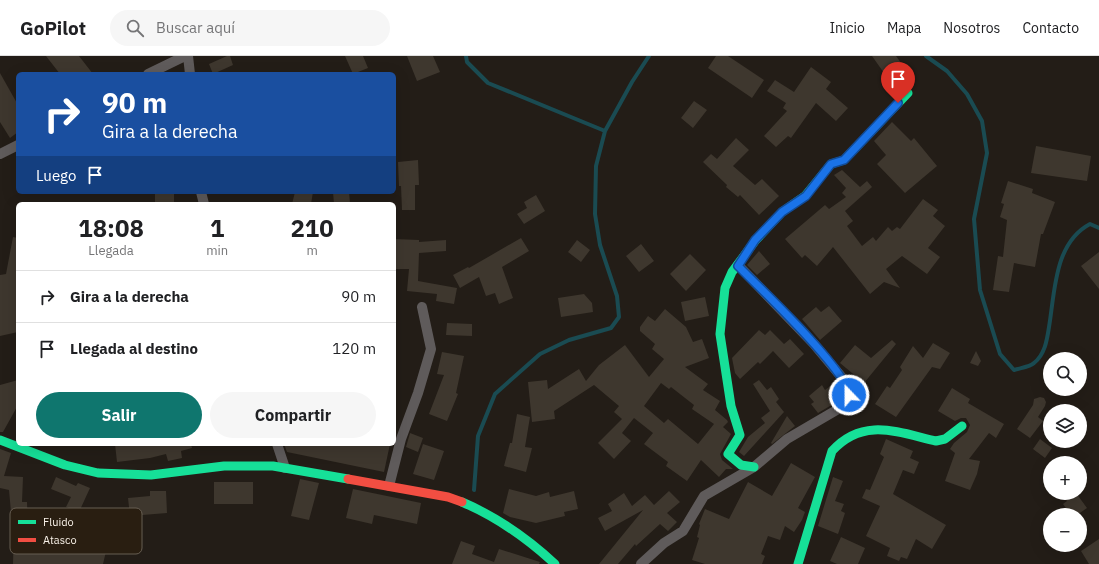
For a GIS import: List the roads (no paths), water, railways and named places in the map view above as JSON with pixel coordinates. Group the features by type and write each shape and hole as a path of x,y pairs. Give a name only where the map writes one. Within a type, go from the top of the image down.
{"street":[{"path":"152,72 186,56 190,72"},
{"path":"754,467 741,465 728,454 740,434 731,406 720,334 725,288 732,272 738,266 755,240 782,212 806,196 831,164 844,160 908,93"},
{"path":"0,154 16,146"},
{"path":"641,564 664,543 683,531 704,496 754,467 787,439 840,408 849,395 848,388 814,344 738,266"},
{"path":"389,486 401,439 422,381 431,349 422,307"},
{"path":"798,564 832,451 840,441 857,431 875,429 936,441 945,439 962,426"},
{"path":"0,440 66,465 98,473 152,475 248,465 286,468 448,497 478,509 502,522 534,544 555,564"},
{"path":"278,446 286,468"}],"waterway":[{"path":"466,56 467,62 488,83 605,131"},
{"path":"474,490 478,436 495,394 540,354 569,340 611,328 619,317 617,296 600,245 595,214 596,166 605,131 632,82 649,56"},
{"path":"926,56 947,71 967,94 982,121 987,153 974,219 980,290 1000,354 1014,370 1032,364 1038,359 1043,351 1047,337 1058,270 1069,243 1078,232 1090,224 1099,228"}]}
